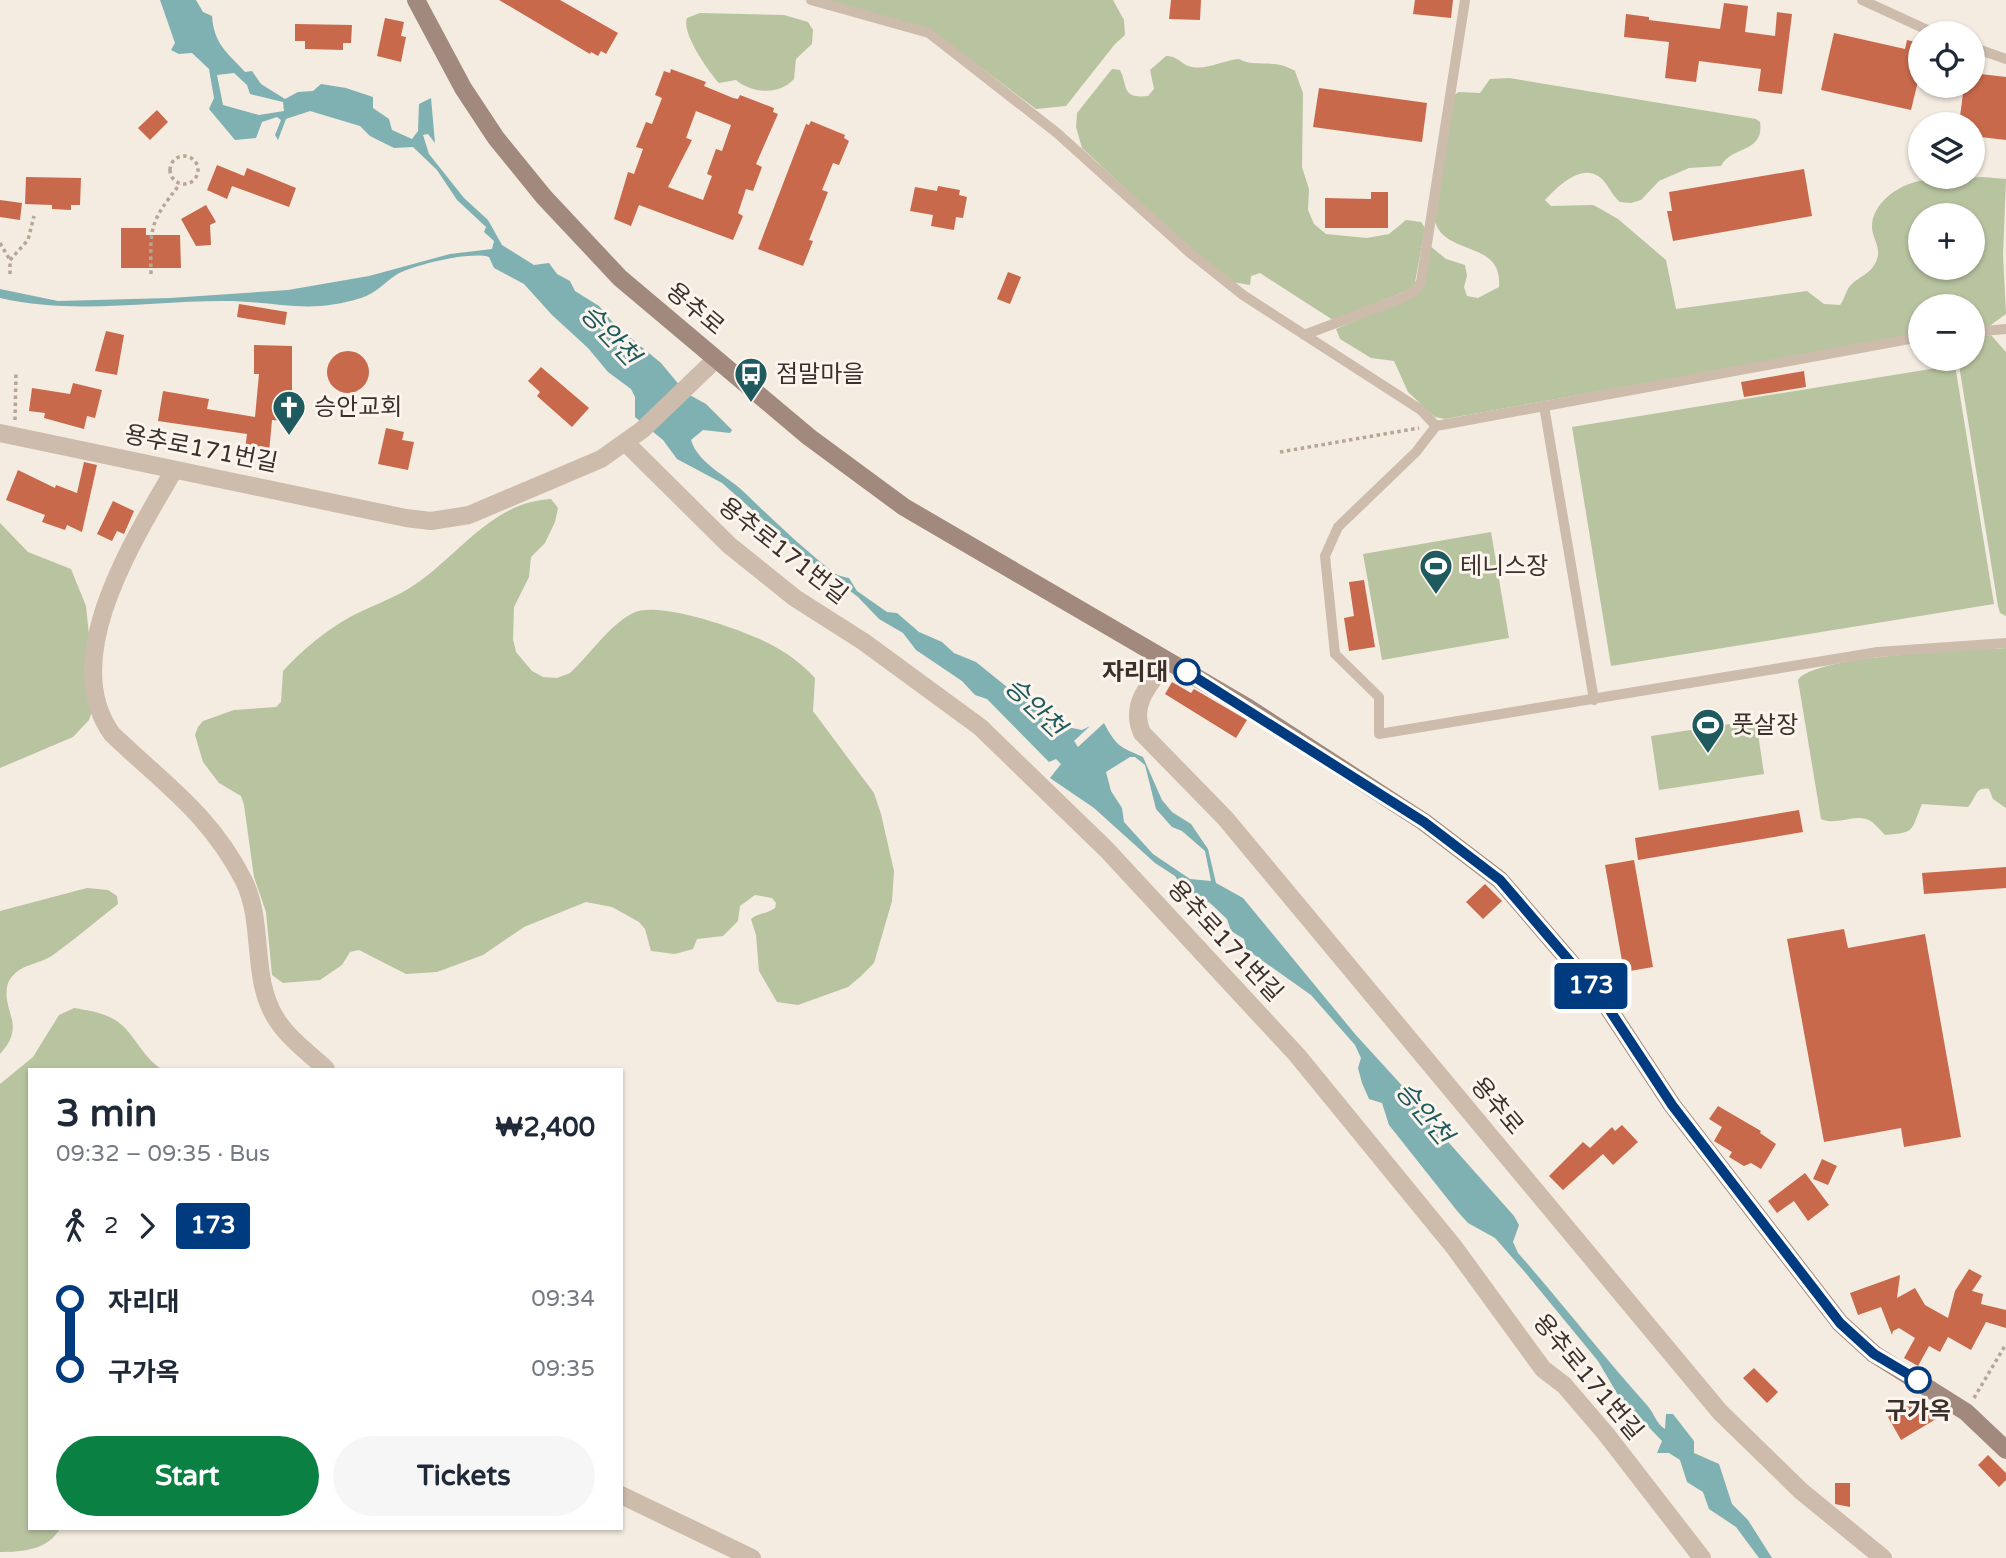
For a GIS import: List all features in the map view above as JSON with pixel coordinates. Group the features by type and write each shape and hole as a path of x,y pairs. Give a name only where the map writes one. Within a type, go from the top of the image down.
{"street":[{"name":"용추로","path":"416,0 436,44 469,98 495,138 544,197 620,278 809,437 904,507 1247,708 1424,822 1500,880 1603,1000 1672,1105 1840,1323 1874,1354 1966,1412 2006,1450"},
{"name":"용추로171번길","path":"7,435 431,521 469,515 601,460 642,430 716,359"},
{"name":"용추로171번길","path":"626,443 729,545 785,590 864,642 980,727 1107,849 1297,1055 1454,1247 1543,1369 1564,1385 1702,1558"},
{"path":"174,470 132,543 108,602 98,634 93,666 96,703 102,720 113,734 195,809 229,856 251,898 264,985 270,1007 277,1021 325,1068"},
{"name":"용추로","path":"1167,661 1137,707 1137,721 1142,733 1233,828 1720,1412 1801,1491 1883,1558"},
{"path":"623,1496 752,1558"}],"lane":[{"path":"811,0 929,33 1057,133 1189,252 1243,295 1421,410 1436,426"},
{"path":"1304,335 1405,297 1415,291 1421,282 1465,0"},
{"path":"1862,0 1908,21"},
{"path":"1985,52 2006,59"},
{"path":"1985,331 2006,329"},
{"path":"1908,339 1436,426 1416,452 1338,527 1325,556 1335,654 1379,696 1379,734 1878,652 2006,643"},
{"path":"1544,406 1594,700"}],"path":[{"path":"152,274 151,227 159,211 180,184 193,182 198,174 195,161 187,156 177,158 171,165 172,179 180,184"},
{"path":"10,260 28,240 34,216"},
{"path":"0,243 10,260 10,274"},
{"path":"7,435 16,372"},
{"path":"1280,452 1436,426"},
{"path":"1966,1412 2006,1344"}],"green space":[{"path":"819,0 1113,0 1124,20 1125,35 1066,106 1036,109 931,30"},
{"path":"700,13 784,15 808,22 813,30 812,44 796,59 794,79 781,88 757,90 736,80 719,83 703,62 688,33 687,18"},
{"path":"1166,56 1174,57 1192,67 1239,59 1251,63 1280,65 1295,71 1303,93 1302,167 1309,189 1308,210 1314,224 1326,234 1367,238 1389,234 1406,220 1421,222 1425,228 1414,288 1333,320 1260,273 1251,276 1250,285 1232,282 1192,250 1082,148 1076,127 1077,113 1112,69 1120,70 1129,93 1148,96 1154,89 1150,70"},
{"path":"1509,78 1756,119 1760,122 1757,139 1732,155 1721,166 1689,168 1659,181 1641,200 1620,202 1601,178 1584,173 1569,179 1545,200 1551,206 1593,205 1618,219 1666,260 1676,309 1807,291 1824,304 1840,305 1850,286 1875,264 1878,251 1872,228 1873,219 1887,197 1908,184 1908,189 1985,189 1985,177 2006,179 2003,255 2006,314 1985,327 1985,294 1908,294 1908,336 1445,419 1435,417 1408,392 1394,361 1371,358 1340,339 1336,329 1417,294 1429,245 1446,259 1465,265 1467,276 1464,287 1467,296 1478,298 1499,287 1498,272 1492,262 1484,255 1441,233 1435,222 1454,95 1459,92 1480,93 1490,79"},
{"path":"1991,335 2006,352 2006,616 2000,613 1998,606 1960,371 1985,371 1985,336"},
{"path":"1918,371 1956,371 1994,604 1611,666 1572,427"},
{"path":"551,499 558,508 555,522 545,543 531,557 529,577 514,607 513,639 516,652 532,671 543,677 557,678 570,673 624,618 645,610 661,610 700,618 756,637 787,654 815,678 813,711 874,793 894,871 892,901 874,963 848,987 798,1005 777,1002 759,971 756,935 751,919 772,910 776,903 772,898 755,895 740,906 738,921 723,936 697,939 693,949 675,954 651,951 645,929 639,922 612,907 586,902 524,927 483,955 437,972 406,974 359,950 350,952 342,965 320,980 283,983 272,975 266,912 254,877 244,805 241,796 219,783 203,762 195,735 198,727 203,721 234,710 276,707 281,702 283,671 323,635 350,617 408,589 474,534 509,510"},
{"path":"0,523 28,552 71,569 86,606 89,635 85,674 92,711 89,720 73,737 0,768"},
{"name":"테니스장","path":"1491,532 1509,638 1382,660 1363,554"},
{"path":"2006,648 2006,808 1993,799 1989,789 1981,789 1968,807 1922,804 1914,824 1903,833 1885,835 1866,819 1821,819 1798,680 1810,672 1862,659"},
{"name":"풋살장","path":"1756,720 1764,774 1659,790 1651,736"},
{"path":"87,888 108,890 117,896 118,904 53,955 22,968 12,977 8,983 7,1002 12,1018 12,1034 0,1054 0,911"},
{"path":"74,1008 114,1019 130,1033 150,1060 160,1068 28,1068 28,1530 59,1530 42,1545 26,1550 0,1552 0,1084 33,1057 59,1015"}],"water":[{"name":"승안천","path":"160,0 196,0 203,12 212,16 216,34 228,54 245,72 252,71 261,84 285,99 298,92 313,91 321,84 346,88 373,97 373,108 389,119 392,130 412,139 418,131 419,104 431,98 435,143 428,134 423,135 429,154 464,198 488,220 502,245 534,265 549,263 557,274 570,281 575,291 599,306 615,325 661,363 686,393 706,404 732,430 730,433 703,430 691,440 707,463 738,487 822,563 836,574 849,578 857,591 887,612 897,613 919,632 942,642 954,653 976,662 1007,687 1024,692 1051,714 1062,718 1067,727 1082,730 1090,726 1074,741 1078,747 1104,723 1119,745 1143,757 1162,800 1172,812 1191,824 1208,849 1216,883 1243,898 1355,1034 1514,1216 1519,1225 1513,1242 1518,1253 1649,1407 1659,1424 1665,1429 1666,1414 1673,1414 1694,1441 1694,1453 1719,1464 1732,1504 1748,1520 1772,1558 1759,1558 1736,1527 1709,1509 1703,1492 1687,1482 1680,1460 1669,1453 1657,1453 1662,1441 1618,1395 1598,1361 1524,1271 1495,1238 1468,1223 1458,1212 1389,1125 1382,1103 1369,1099 1358,1068 1361,1058 1355,1045 1311,995 1246,949 1244,939 1231,931 1227,919 1210,903 1183,888 1175,876 1155,863 1094,808 1050,778 1061,764 1056,759 1049,762 987,699 975,695 962,681 916,650 903,633 879,619 858,597 809,560 722,483 677,459 663,440 635,417 635,397 631,389 608,372 588,348 552,315 524,284 494,268 489,257 456,257 415,267 396,275 366,296 324,306 224,301 56,306 0,298 0,289 58,301 170,298 288,290 369,276 450,254 492,249 494,241 484,232 486,227 457,200 437,170 413,147 394,148 370,136 360,126 310,111 286,119 278,140 275,135 281,120 277,117 262,122 256,138 235,140 209,109 214,98 209,69 192,53 179,54 171,50 175,43","holes":["234,73 247,85 250,94 283,102 284,111 259,115 223,105 217,75","1130,757 1135,757 1145,765 1156,809 1172,827 1182,831 1205,851 1211,881 1190,879 1153,854 1124,822 1122,808 1111,791 1106,772"]}],"building":[{"path":"499,0 560,0 618,33 606,54 601,51 598,56 591,52 590,54"},
{"path":"1171,0 1201,0 1200,20 1169,19"},
{"path":"1415,0 1453,0 1451,18 1413,14"},
{"path":"1724,3 1748,6 1745,32 1775,36 1777,12 1792,14 1782,94 1758,91 1761,69 1699,61 1696,82 1665,78 1669,42 1624,37 1626,14 1649,17 1649,20 1720,29"},
{"path":"385,18 404,22 401,36 406,37 401,62 377,56"},
{"path":"295,24 352,25 351,43 343,43 343,50 305,49 305,41 295,41"},
{"path":"1834,33 1905,49 1908,40 1908,98 1914,98 1911,110 1821,90"},
{"path":"671,69 706,82 704,86 733,98 738,99 740,95 774,108 773,112 778,114 756,164 762,167 753,191 746,189 738,213 743,216 733,240 639,205 631,226 614,219 628,172 634,174 643,149 636,147 646,122 652,124 662,98 655,95 664,71 670,73","holes":["696,111 731,125 722,151 716,149 707,174 712,176 703,200 668,187 692,140 686,138"]},
{"path":"1985,75 2006,77 2006,140 1985,138 1985,112 1961,112 1962,98 1985,98"},
{"path":"1319,88 1427,103 1422,142 1313,127"},
{"path":"157,110 168,122 150,140 138,128"},
{"path":"811,121 845,135 844,138 849,141 839,165 833,163 822,190 828,192 809,240 813,241 803,266 758,249 806,124 809,125"},
{"path":"217,165 244,176 247,168 296,188 289,207 232,186 227,199 207,190"},
{"path":"1804,169 1812,216 1673,241 1667,211 1672,211 1669,192"},
{"path":"26,177 81,178 80,205 71,205 71,210 52,209 52,205 25,204"},
{"path":"938,186 960,190 959,195 967,197 963,218 956,217 954,230 931,226 933,215 910,211 915,187 937,191"},
{"path":"1371,192 1388,192 1388,228 1325,228 1325,198 1371,199"},
{"path":"0,200 22,203 20,220 0,217"},
{"path":"206,205 216,222 210,225 211,245 196,246 181,219"},
{"path":"121,228 146,228 146,235 180,235 181,268 121,268"},
{"path":"1008,272 1021,277 1010,304 997,299"},
{"path":"239,304 287,312 285,325 237,317"},
{"path":"106,331 124,335 117,375 95,371"},
{"path":"254,345 292,346 292,398 302,399 299,422 272,420 269,453 245,450 247,434 158,421 163,391 209,399 207,409 255,417 259,374 254,374"},
{"path":"348,351 363,357 369,372 363,387 348,393 333,387 327,372 333,357"},
{"path":"541,367 589,408 572,427 537,396 540,392 528,381"},
{"path":"1804,371 1806,387 1744,397 1741,382"},
{"path":"73,383 102,390 95,418 87,416 84,429 44,418 45,413 29,411 32,388 70,394"},
{"path":"386,428 404,432 402,440 414,442 408,470 378,464"},
{"path":"84,462 97,465 82,532 67,525 65,530 42,522 45,515 6,500 18,470 55,488 56,485 77,493"},
{"path":"113,501 134,511 124,534 117,531 112,541 97,534"},
{"path":"1364,580 1375,647 1349,651 1344,618 1354,616 1349,582"},
{"path":"1172,682 1191,693 1194,689 1247,720 1236,738 1165,694"},
{"path":"1799,810 1803,832 1638,860 1635,838"},
{"path":"1634,860 1653,967 1624,972 1605,865"},
{"path":"2006,867 2006,888 1924,894 1922,873"},
{"path":"1485,884 1502,901 1483,919 1466,902"},
{"path":"1844,929 1848,948 1925,934 1961,1137 1904,1147 1901,1128 1824,1142 1787,939"},
{"path":"1718,1106 1761,1131 1760,1133 1776,1144 1761,1169 1751,1163 1744,1166 1729,1157 1732,1152 1714,1141 1722,1127 1709,1119"},
{"path":"1622,1125 1638,1142 1613,1165 1603,1154 1563,1190 1549,1176 1583,1142 1590,1148 1612,1127 1615,1131"},
{"path":"1822,1159 1837,1166 1828,1185 1813,1179"},
{"path":"1805,1173 1829,1205 1808,1221 1794,1201 1777,1213 1768,1201"},
{"path":"1969,1269 1982,1276 1972,1291 1983,1294 1981,1304 2006,1310 2006,1328 1986,1322 1971,1350 1948,1337 1940,1352 1929,1346 1918,1366 1904,1358 1915,1338 1899,1328 1893,1331 1892,1335 1881,1307 1858,1315 1850,1293 1900,1275 1897,1298 1915,1288 1925,1305 1948,1318 1955,1291"},
{"path":"1754,1368 1778,1392 1767,1403 1743,1378"},
{"path":"1921,1397 1936,1419 1901,1440 1888,1417"},
{"path":"1988,1455 2006,1473 2006,1480 1999,1487 1978,1465"},
{"path":"1835,1483 1850,1483 1850,1507 1835,1504"}],"bus line":[{"name":"173","path":"1187,672 1424,822 1500,880 1603,1000 1672,1105 1840,1323 1874,1354 1918,1380"}],"place":[{"name":"점말마을","path":"751,404"},
{"name":"승안교회","path":"289,437"},
{"name":"테니스장","path":"1436,596"},
{"name":"자리대","path":"1187,672"},
{"name":"풋살장","path":"1708,755"},
{"name":"구가옥","path":"1918,1380"}]}
